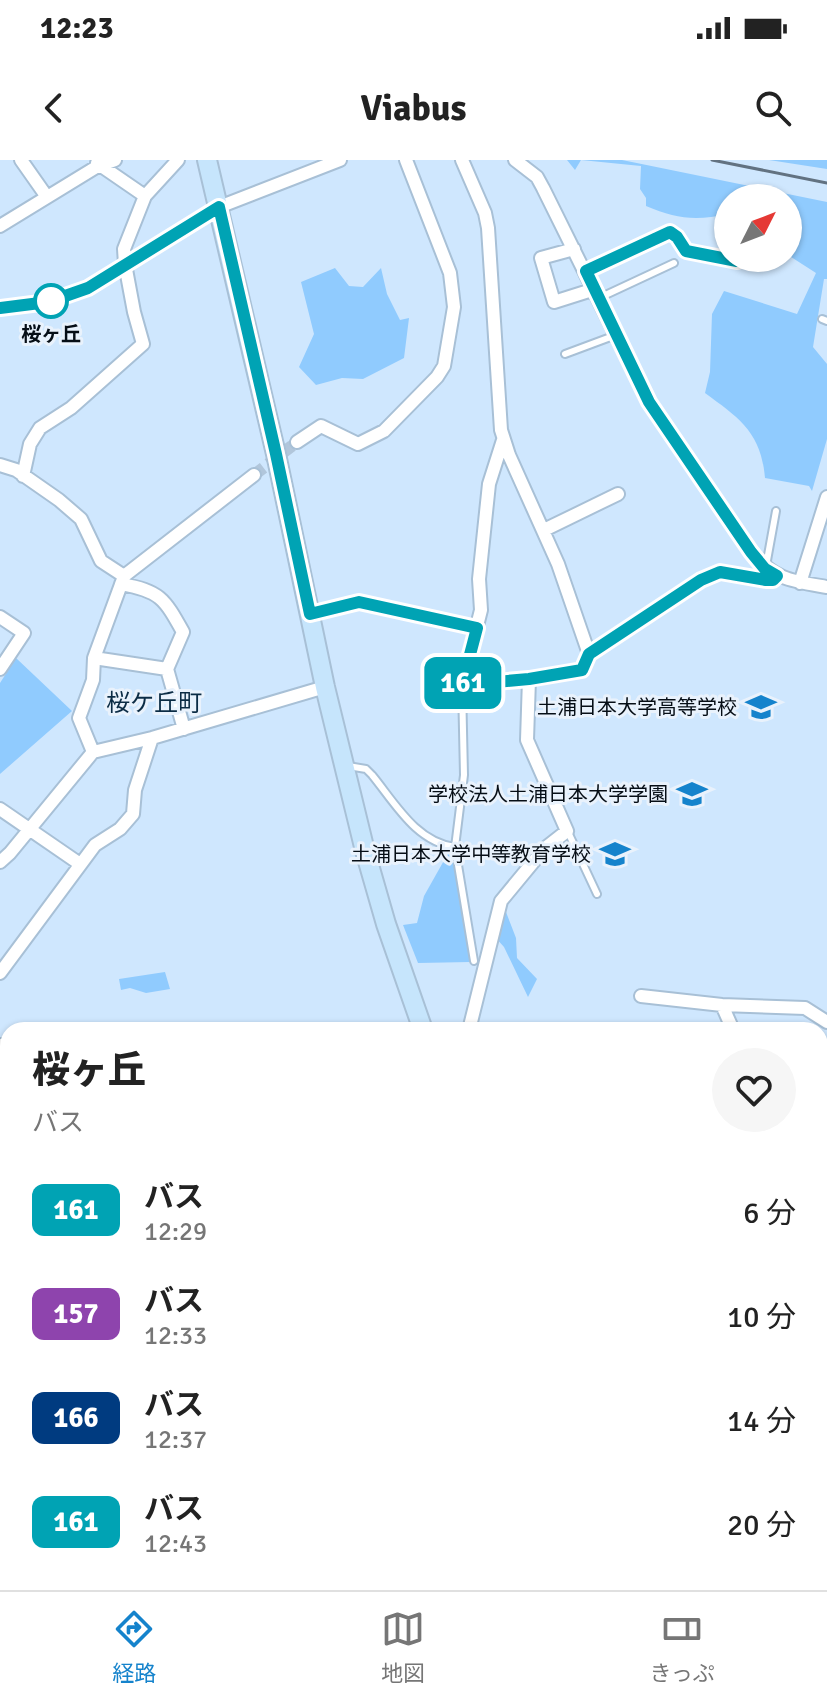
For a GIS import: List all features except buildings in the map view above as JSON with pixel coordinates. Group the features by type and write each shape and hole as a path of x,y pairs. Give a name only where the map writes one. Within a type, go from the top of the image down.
{"street":[{"path":"21,160 47,197"},
{"path":"0,226 97,163 115,160"},
{"path":"23,476 30,444 40,428 71,408 143,344 124,249 145,196 178,160"},
{"path":"207,160 276,454 344,766 386,924 420,1022"},
{"path":"0,308 67,297 88,288 219,207 340,160"},
{"path":"297,442 321,426 358,444 369,440 384,431 444,366 454,307 450,273 406,160"},
{"path":"462,160 485,213 488,228 503,440 544,530 589,654"},
{"path":"515,160 537,177 657,415 751,552 771,572 800,583 827,587"},
{"path":"97,163 145,196"},
{"path":"586,271 670,232 686,251 714,256"},
{"path":"574,249 541,258 554,302 597,294"},
{"path":"503,440 489,484 479,579 481,610 462,685 582,670 589,654 701,580 720,572 773,580 771,572"},
{"path":"0,465 59,500 81,519 101,561 122,580 147,589 167,604 183,632 167,669 184,729"},
{"path":"93,752 79,718 93,680 94,658 122,580 254,475"},
{"path":"544,530 618,494"},
{"path":"800,583 827,497"},
{"path":"310,614 359,602 477,628"},
{"path":"0,617 24,633 0,669"},
{"path":"94,658 167,669"},
{"path":"471,1022 501,901 544,849 567,831 527,740 529,679"},
{"path":"0,862 93,752 152,738 325,687"},
{"path":"0,973 95,845 120,829 133,814 135,790 152,738"},
{"path":"0,809 80,864"},
{"path":"641,996 722,1005 805,1008 827,1022"},
{"path":"722,1005 729,1022"}],"lane":[{"path":"597,294 674,263"},
{"path":"565,354 616,335"},
{"path":"771,572 776,511"},
{"path":"462,685 464,775 455,847 474,961"},
{"path":"344,766 366,769 425,837 440,845 455,847"},
{"path":"567,831 597,894"}],"shaded area":[{"path":"567,160 581,160 575,170"},
{"path":"581,160 622,160 739,184 714,184 714,217 677,216 646,206 646,198 640,189 641,166"},
{"path":"769,160 827,160 827,169"},
{"path":"802,197 827,202 827,279 824,279 813,347 827,364 827,439 812,491 809,486 765,478 763,462 753,437 738,419 705,393 710,372 712,314 724,291 797,314 816,273 802,264"},
{"path":"335,268 349,286 363,287 381,268 387,294 400,320 409,318 404,358 363,379 342,378 316,385 299,367 314,334 301,282"},
{"path":"16,658 72,711 0,774 0,683"},
{"path":"451,848 470,962 418,963 403,925 417,923 424,896"},
{"path":"506,912 516,938 517,958 537,979 528,997 504,947 495,937"},
{"path":"165,972 170,989 146,993 130,988 121,990 119,979"}],"tunnel":[{"path":"254,475 297,442"}],"railway":[{"path":"712,160 827,183"}],"bus line":[{"name":"161","path":"0,308 48,302 88,288 219,207 310,614 359,602 477,628 462,685 582,670 589,654 701,580 720,572 766,580 777,576 765,569 751,552 665,428 649,402 586,271 670,232 674,233 686,251 714,256"}],"place":[{"name":"桜ヶ丘","path":"51,301"},
{"name":"土浦日本大学高等学校","path":"761,707"},
{"name":"学校法人土浦日本大学学園","path":"692,794"},
{"name":"土浦日本大学中等教育学校","path":"615,854"}],"district":[{"name":"桜ケ丘町","path":"154,703"}]}
